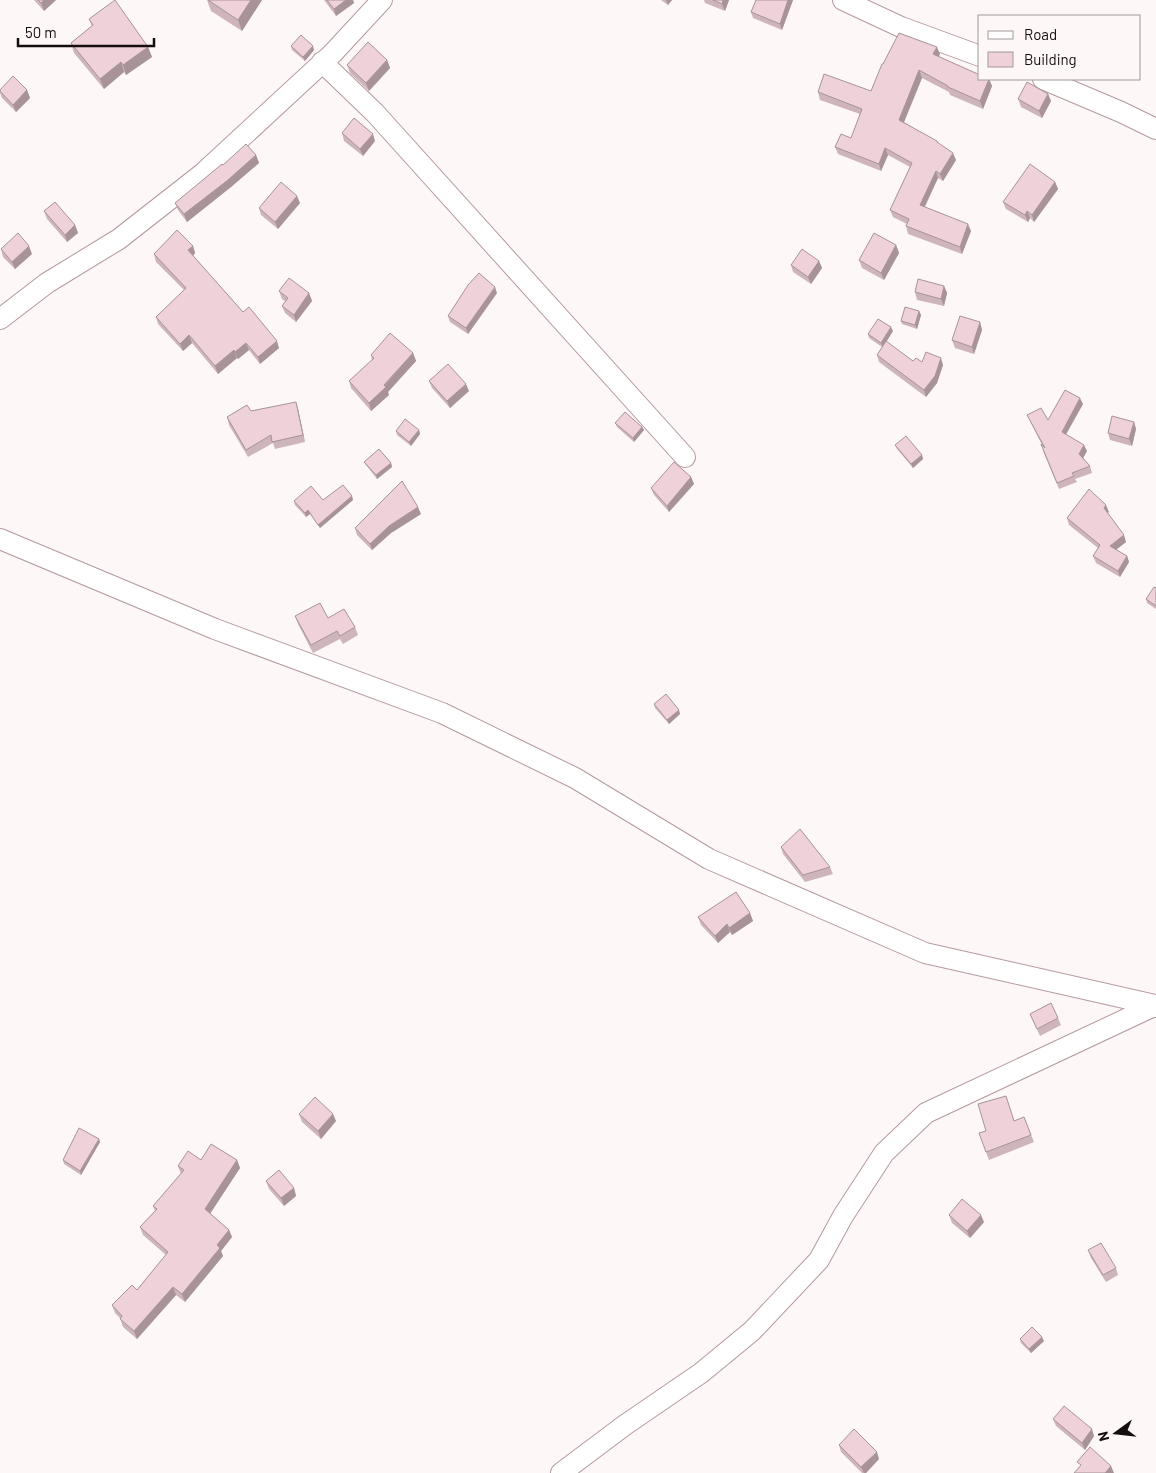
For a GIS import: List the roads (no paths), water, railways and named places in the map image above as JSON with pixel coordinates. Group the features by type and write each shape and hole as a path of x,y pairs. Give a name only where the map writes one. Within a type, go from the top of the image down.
{"street":[{"path":"0,319 47,282 120,239 202,174 333,53 382,0"},
{"path":"843,0 901,27 978,55"},
{"path":"322,62 375,113 685,457"},
{"path":"1045,80 1156,129"},
{"path":"0,540 215,629 442,713 575,778 709,859 925,953 1156,1006"},
{"path":"561,1473 625,1424 701,1373 752,1331 819,1260 843,1216 884,1153 926,1112 1156,1006"}]}
